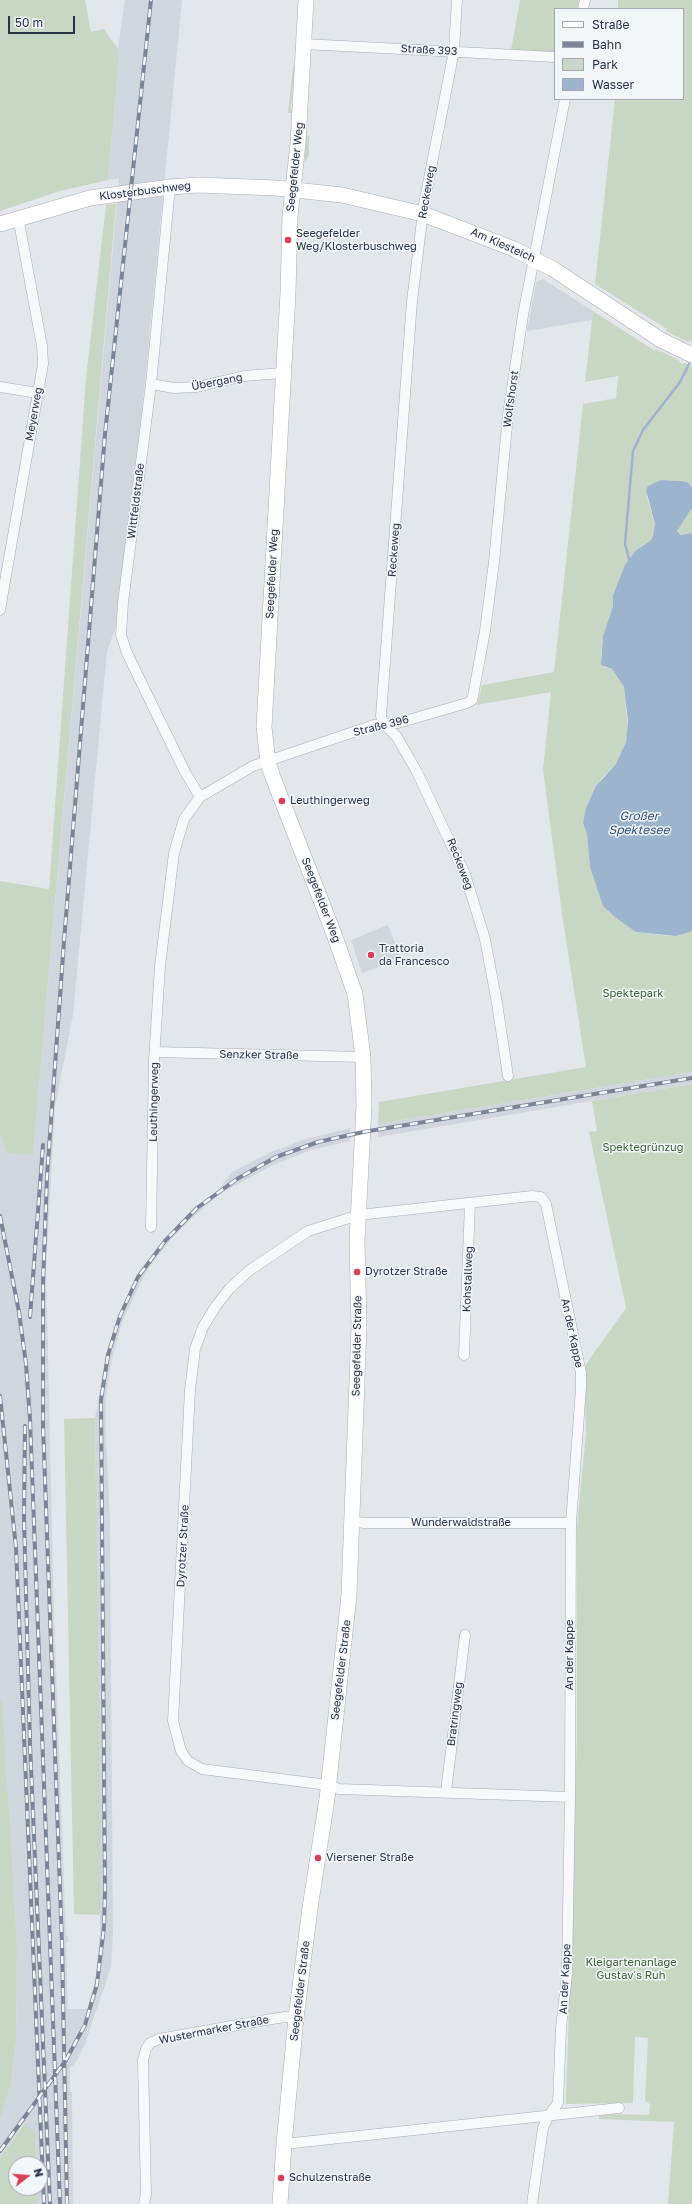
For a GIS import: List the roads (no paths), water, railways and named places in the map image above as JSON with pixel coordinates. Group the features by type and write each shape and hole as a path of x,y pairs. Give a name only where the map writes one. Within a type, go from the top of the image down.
{"street":[{"name":"Seegefelder Weg","path":"306,0 298,143 289,224 288,293 282,373 264,727 268,762 349,973 359,1012 363,1058 363,1132"},
{"name":"Reckeweg","path":"457,0 454,51 423,214 412,301 381,716 383,723 398,737 418,772 465,874 485,939 497,1003 508,1076"},
{"name":"Straße 393","path":"304,44 554,57"},
{"name":"Wolfshorst","path":"472,700 485,631 494,562 508,415 533,258 565,100"},
{"name":"Klosterbuschweg","path":"0,224 18,217 90,198 170,187 198,185 293,189"},
{"name":"Wittfeldstraße","path":"170,187 151,384 122,610 122,635 127,653 171,744 200,797"},
{"name":"Am Kiesteich","path":"293,189 342,195 423,214 493,240 533,258 553,269 661,340 692,355"},
{"name":"Meyerweg","path":"0,610 43,364 42,346 18,217"},
{"name":"Übergang","path":"151,384 174,388 197,387 244,376 282,373"},
{"path":"0,387 38,393"},
{"name":"Straße 396","path":"268,762 374,725 398,722 472,700"},
{"name":"Leuthingerweg","path":"151,1227 155,1052 160,966 174,853 184,819 200,797 253,766 268,762"},
{"name":"Senzker Straße","path":"155,1052 363,1058"},
{"name":"Seegefelder Straße","path":"280,2204 296,2018 328,1785 349,1595 358,1349 359,1216 363,1132"},
{"name":"Dyrotzer Straße","path":"328,1785 202,1769 188,1761 178,1744 173,1721 190,1390 195,1349 203,1327 216,1306 230,1288 250,1270 308,1231 359,1216 532,1196 542,1197"},
{"name":"An der Kappe","path":"532,2204 543,2128 549,2115 558,2103 561,2028 567,1980 570,1797 571,1523 581,1388 580,1373 546,1204 542,1197"},
{"name":"Kohstallweg","path":"464,1355 470,1204"},
{"name":"Wunderwaldstraße","path":"351,1521 364,1523 571,1523"},
{"name":"Bratringweg","path":"446,1792 465,1635"},
{"path":"328,1785 339,1788 570,1797"},
{"name":"Wustermarker Straße","path":"144,2204 146,2194 143,2060 146,2049 150,2044 159,2039 260,2021 285,2017 296,2018"},
{"path":"284,2144 619,2108"}],"water":[{"name":"Großer Spektesee","path":"661,480 687,482 692,487 692,508 677,531 680,535 692,533 692,931 676,936 636,932 615,917 603,906 590,867 587,834 583,823 586,808 596,786 616,764 626,742 628,721 624,687 612,669 601,665 603,636 613,606 613,595 625,565 635,551 650,541 653,536 655,524 646,490 648,486"}],"waterway":[{"path":"629,559 625,544 633,451 643,430 680,382 691,360"}],"railway":[{"path":"67,2204 62,1944 43,1425 43,1284 47,1176 64,941 105,434 151,0"},
{"path":"0,2151 66,2060 85,2025 97,1984 104,1927 105,1890 101,1400 108,1355 120,1316 138,1277 165,1241 197,1208 237,1179 276,1157 318,1142 363,1132 692,1078"},
{"path":"30,1317 43,1145"},
{"path":"0,1216 19,1312 26,1364 30,1419 60,2204"},
{"path":"0,1396 16,1548 44,2204"},
{"path":"25,1426 24,1518 30,1744 50,2204"}],"place":[{"name":"Seegefelder Weg/Klosterbuschweg","path":"288,240"},
{"name":"Leuthingerweg","path":"282,801"},
{"name":"Trattoria da Francesco","path":"371,955"},
{"name":"Dyrotzer Straße","path":"357,1272"},
{"name":"Viersener Straße","path":"318,1858"},
{"name":"Schulzenstraße","path":"281,2178"}],"park label":[{"name":"Spektepark","path":"633,994"},
{"name":"Spektegrünzug","path":"643,1148"},
{"name":"Kleigartenanlage Gustav´s Ruh","path":"631,1969"}]}
